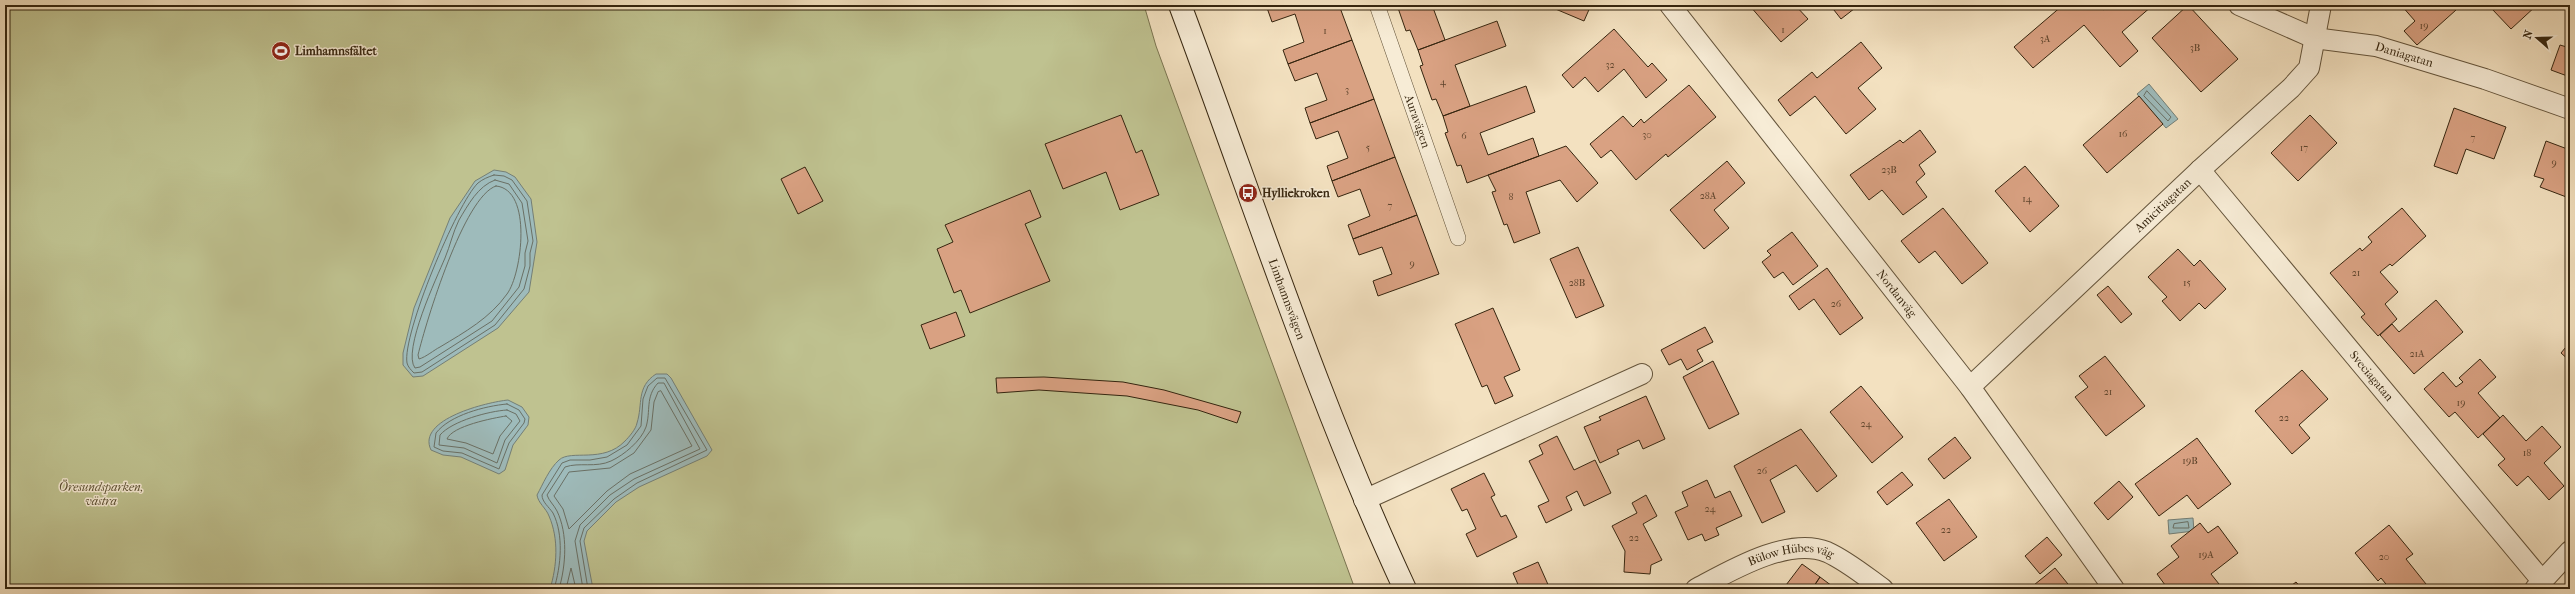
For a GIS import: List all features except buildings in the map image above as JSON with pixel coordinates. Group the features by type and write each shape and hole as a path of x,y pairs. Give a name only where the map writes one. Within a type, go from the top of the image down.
{"main road":[{"name":"Limhamnsvägen","path":"1180,5 1248,193 1364,500 1405,589"}],"street":[{"name":"Auravägen","path":"1377,5 1458,238"},
{"name":"Nordanväg","path":"1670,5 1970,386 2114,589"},
{"name":"Daniagatan","path":"2239,5 2314,38 2376,46 2485,78 2570,109"},
{"name":"Amicitiagatan","path":"1970,386 2200,170 2296,83 2309,68 2314,52 2314,38 2321,5"},
{"name":"Sveciagatan","path":"2200,170 2539,585"},
{"path":"1364,500 1642,374"},
{"name":"Bülow Hübes väg","path":"1696,589 1741,566 1788,549 1806,547 1826,552 1883,589"},
{"path":"2539,585 2570,552"}],"green space":[{"name":"Öresundsparken, västra","path":"5,5 1144,5 1156,46 1355,589 5,589"}],"water":[{"path":"2149,84 2178,119 2166,128 2137,94"},
{"path":"494,170 506,172 515,177 531,199 537,242 529,292 498,328 423,376 413,377 403,365 403,353 414,308 450,218 475,181"},
{"path":"656,374 667,374 671,378 712,450 707,456 639,487 616,502 587,531 584,541 593,589 550,589 554,571 556,543 549,516 539,501 537,495 549,472 559,460 564,457 607,452 616,448 625,441 632,433 636,425 639,416 641,396 645,384"},
{"path":"508,400 522,407 529,417 528,425 513,445 505,470 499,474 461,457 443,455 431,450 429,439 434,429 443,421 456,414 485,404"},
{"path":"2193,518 2194,531 2169,534 2168,520"}],"place":[{"name":"Limhamnsfältet","path":"281,51"},
{"name":"Hylliekroken","path":"1248,193"}]}
